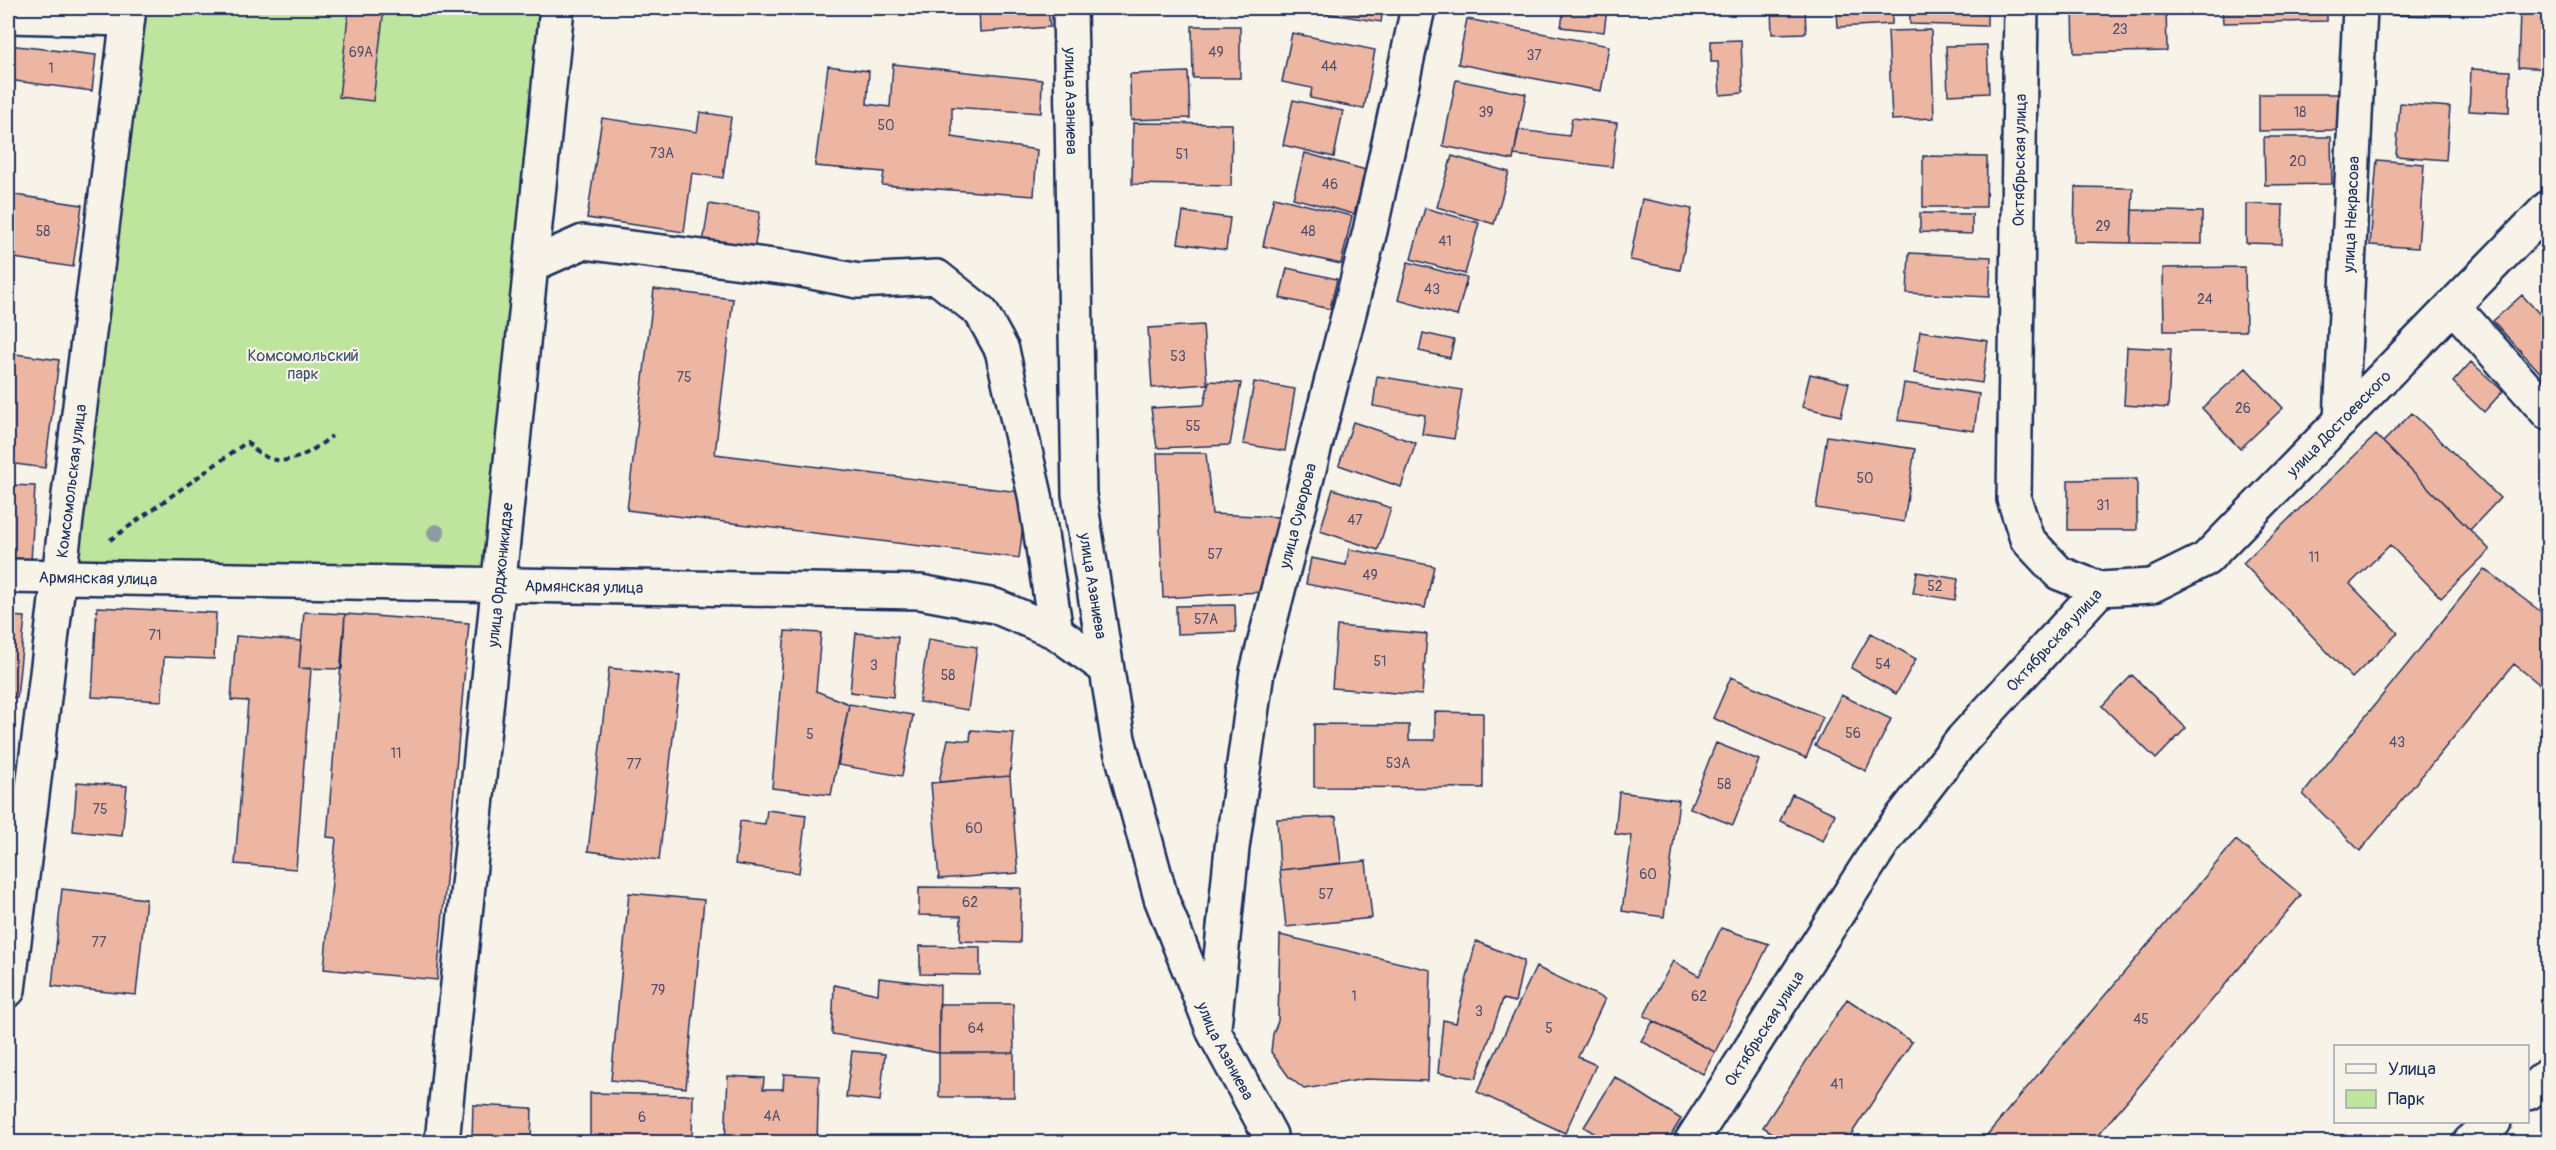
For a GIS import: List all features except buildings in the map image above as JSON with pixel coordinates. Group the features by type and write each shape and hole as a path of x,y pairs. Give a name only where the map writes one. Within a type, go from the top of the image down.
{"street":[{"name":"улица Орджоникидзе","path":"442,1143 557,8"},
{"name":"улица Азаниева","path":"1070,8 1079,494 1118,739 1161,898 1214,1032 1270,1140"},
{"name":"улица Суворова","path":"1214,1032 1232,848 1257,672 1370,231 1418,8"},
{"name":"Октябрьская улица","path":"1691,1143 1883,842 1963,740 2100,589 2059,573 2027,539 2014,499 2021,8"},
{"name":"улица Некрасова","path":"2341,421 2360,8"},
{"path":"8,16 128,13"},
{"name":"Комсомольская улица","path":"8,990 128,13"},
{"name":"улица Достоевского","path":"2100,589 2151,586 2206,559 2548,208"},
{"path":"531,265 583,242 797,269 858,281 937,277 981,312 1002,350 1035,495 1056,632"},
{"path":"2453,306 2548,413"},
{"name":"Армянская улица","path":"8,576 920,592 995,606 1056,632 1107,668"},
{"path":"2529,1092 2548,1075"},
{"path":"2470,1143 2493,1123"}],"path":[{"path":"106,543 247,442 266,458 291,460 311,453 332,436"}],"green space":[{"name":"Комсомольский парк","path":"129,8 557,8 499,586 59,577"}]}
